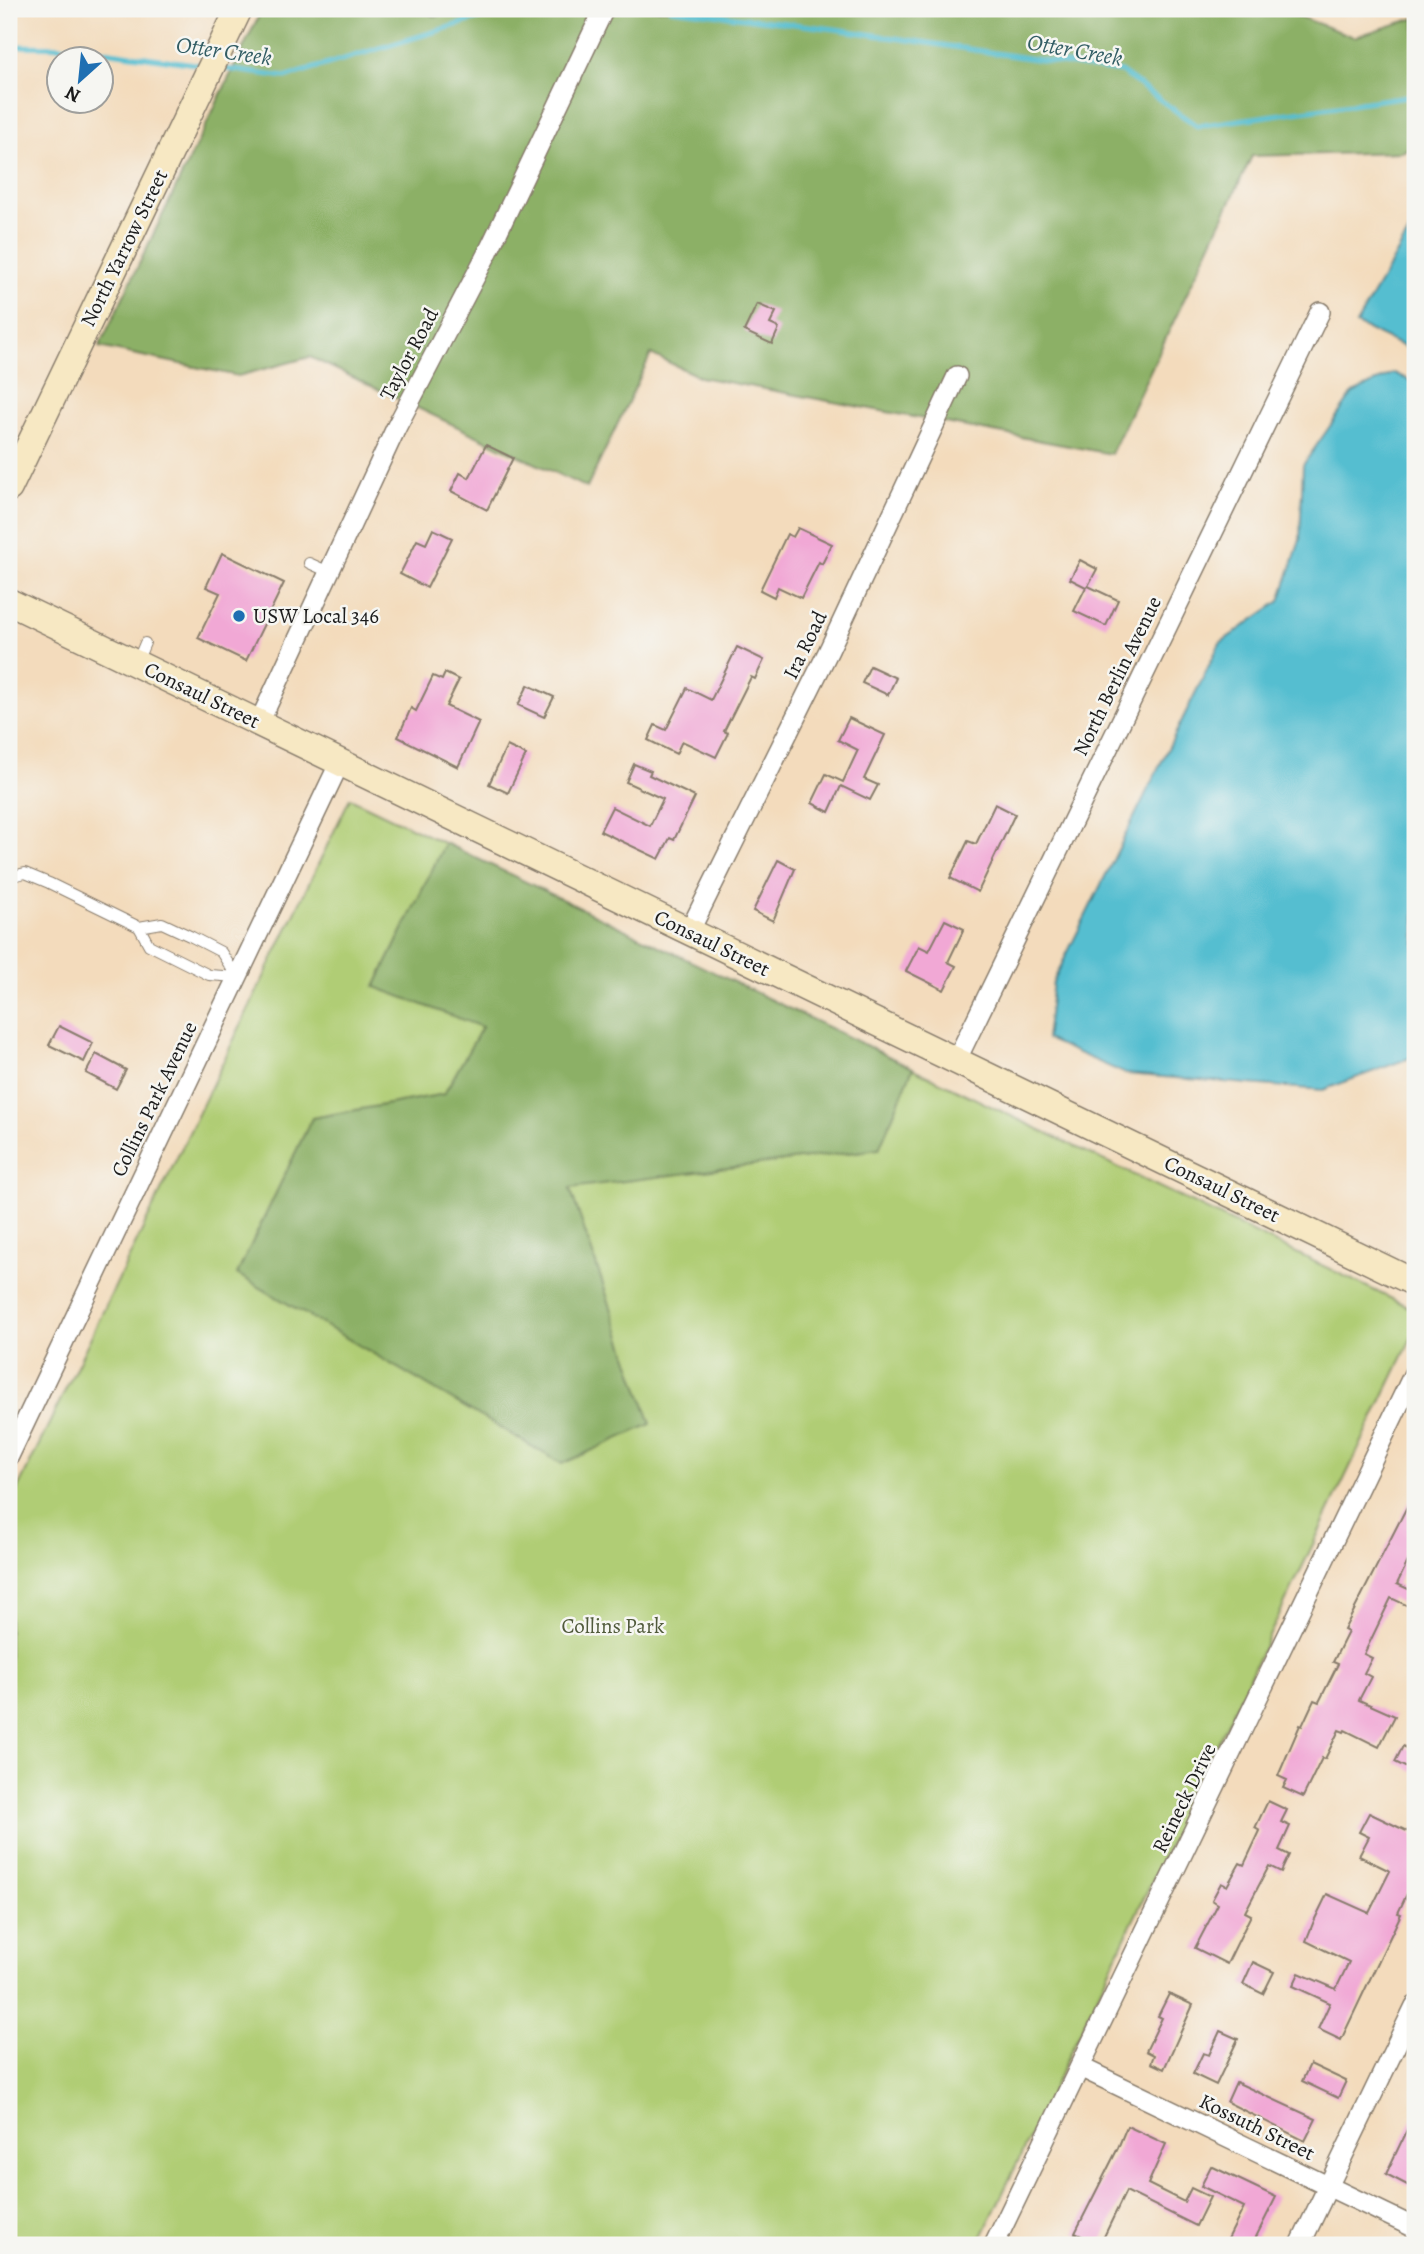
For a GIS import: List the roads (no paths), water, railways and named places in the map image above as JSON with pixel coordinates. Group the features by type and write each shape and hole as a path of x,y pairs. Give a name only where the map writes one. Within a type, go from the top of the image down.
{"street":[{"name":"North Yarrow Street","path":"9,488 239,9"},
{"name":"Taylor Road","path":"259,723 396,428 489,250 604,9"},
{"name":"North Berlin Avenue","path":"956,1061 1320,312"},
{"name":"Ira Road","path":"690,932 829,650 957,376"},
{"name":"Consaul Street","path":"9,602 141,653 259,723 1415,1283"},
{"name":"Collins Park Avenue","path":"9,1456 340,762"},
{"name":"Reineck Drive","path":"994,2245 1415,1371"},
{"path":"1300,2245 1415,2006"},
{"name":"Kossuth Street","path":"1080,2067 1415,2228"}],"lane":[{"path":"309,563 329,572"},
{"path":"9,877 25,873 139,927 162,923 220,952 237,977"},
{"path":"139,927 149,945 209,975 237,977"}],"water":[{"path":"1415,222 1415,352 1356,324"},
{"path":"1394,373 1415,383 1415,1056 1323,1090 1126,1074 1046,1039 1053,982 1220,643 1280,601 1300,540 1303,465 1353,393"}],"waterway":[{"name":"Otter Creek","path":"219,68 285,77 509,9"},
{"name":"Otter Creek","path":"671,9 835,29 1121,72 1197,126 1415,95"},
{"name":"Otter Creek","path":"9,46 76,47 202,65"}],"place":[{"name":"USW Local 346","path":"239,616"}],"park label":[{"name":"Collins Park","path":"613,1626"}]}
